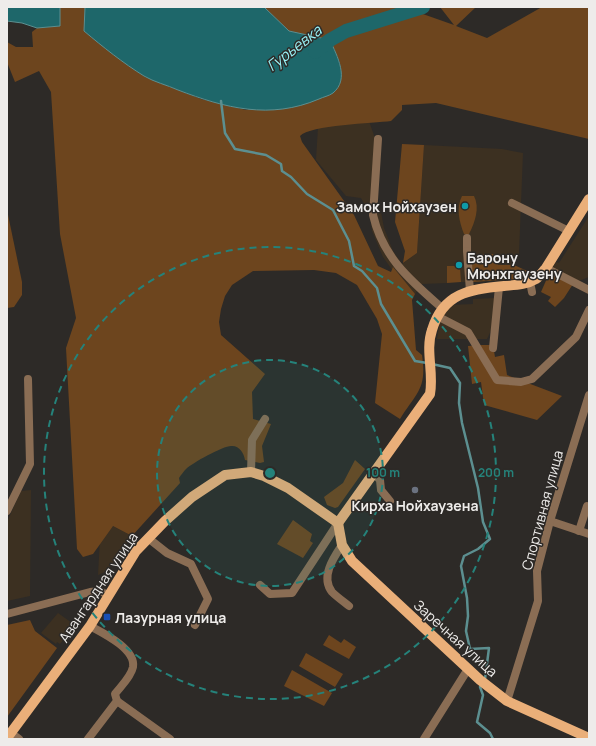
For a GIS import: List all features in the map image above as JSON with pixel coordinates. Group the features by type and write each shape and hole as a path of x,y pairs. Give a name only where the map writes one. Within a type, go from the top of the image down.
{"main road":[{"path":"338,523 430,394 432,381 430,354 431,331 440,312 455,296 470,291 522,285 531,287 546,268 589,199"},
{"name":"Авангардная улица","path":"9,735 90,626 136,551 192,497 225,475 251,472 288,488 338,523"},
{"name":"Заречная улица","path":"338,523 342,545 352,561 368,578 468,669 508,701 576,736 589,738"}],"street":[{"path":"378,139 373,215 376,228 389,254 409,280 440,312 468,332 497,380 521,382 532,379 576,337 589,310"},
{"path":"512,203 570,231"},
{"path":"467,238 470,291"},
{"path":"546,268 589,290"},
{"path":"493,348 499,287"},
{"path":"7,511 30,464 28,379"},
{"name":"Спортивная улица","path":"508,701 538,601 537,571 550,521 589,395"},
{"path":"251,472 252,440 265,419"},
{"path":"374,474 380,480 381,490 390,501"},
{"path":"579,530 587,506"},
{"path":"550,521 589,534"},
{"path":"260,585 270,594 292,593 338,523"},
{"path":"148,538 167,553 191,564 208,599 195,626"},
{"path":"342,545 330,564 328,581 331,591 349,606"},
{"path":"7,614 90,592 100,591 108,595"},
{"path":"90,626 108,635 127,650 133,660 130,675 115,694 117,701 170,739"},
{"path":"424,739 468,669"},
{"path":"88,739 117,701"},
{"path":"9,735 19,739"}],"shaded area":[{"path":"60,7 85,7 84,31 145,77 201,99 246,110 341,81 340,63 330,40 289,31 264,7 424,7 420,13 454,25 440,7 476,7 456,26 487,38 542,7 589,7 589,139 436,103 402,105 402,110 391,121 316,129 306,132 300,136 302,142 354,215 378,266 391,272 393,267 415,294 412,300 416,350 422,355 423,376 422,383 416,396 400,419 375,403 382,334 377,319 357,285 336,273 314,270 253,271 232,285 225,296 219,322 221,335 265,374 252,392 253,419 271,424 262,446 264,462 260,463 245,460 241,450 234,446 221,449 208,455 185,470 179,478 180,483 132,536 113,526 93,554 83,557 77,549 66,348 76,318 60,234 51,92 39,71 15,82 7,62 7,42 16,47 33,47 32,32 37,28 60,26"},
{"path":"369,121 379,150 374,199 381,212 384,228 393,251 402,264 417,253 424,145 502,149 523,153 519,254 514,265 472,266 473,282 461,282 460,266 447,266 447,283 422,284 415,294 405,288 383,257 372,231 370,215 361,198 346,196 316,160 318,127"},
{"path":"402,144 424,145 417,253 403,263 405,251 395,222"},
{"path":"462,196 474,196 477,205 476,215 469,234 464,234 460,219 459,205"},
{"path":"7,210 22,282 22,295 14,307 7,308"},
{"path":"589,216 589,277 576,282 551,269 556,262 559,263"},
{"path":"479,254 493,254 497,259 498,265 514,265 534,274 517,279 473,282 468,260"},
{"path":"447,266 460,266 461,282 447,283"},
{"path":"553,275 573,284 564,298 555,307 548,301 551,297 541,292 548,276"},
{"path":"495,298 498,316 487,339 437,339 440,321 450,305 473,304 473,299"},
{"path":"493,345 495,357 504,355 507,375 562,396 537,420 484,405 481,382 472,384 468,346"},
{"path":"355,460 365,469 338,507 335,508 327,505 324,497 343,483"},
{"path":"31,490 30,596 7,601 7,522 21,491"},
{"path":"101,520 132,536 107,571 98,575"},
{"path":"293,520 312,534 310,541 313,543 303,558 277,544"},
{"path":"58,613 72,623 68,629 70,631 60,644 57,642 56,644 41,633"},
{"path":"30,620 35,631 57,648 7,717 7,625"},
{"path":"329,635 341,643 344,639 356,647 349,659 323,645"},
{"path":"306,653 343,674 335,687 299,666"},
{"path":"292,670 332,693 324,706 284,686"}],"water":[{"path":"7,7 60,7 60,26 37,28 22,23 7,21"},
{"path":"85,7 264,7 289,31 330,40 339,60 341,81 338,87 330,95 301,105 283,109 248,109 213,102 152,80 106,49 84,31"}],"waterway":[{"name":"Гурьевка","path":"315,52 330,40 346,31 423,7"},
{"path":"221,101 225,133 235,149 266,155 281,164 282,171 291,177 307,194 333,210 349,241 354,266 362,271 377,288 381,304 415,361 427,363"},
{"path":"432,364 450,368 460,383 459,403 462,423 478,488 483,522 490,539 478,549 464,556 461,566 467,598 468,616 466,631 470,649 489,648 485,679"},
{"path":"480,687 483,695 477,722 490,733 493,739"}],"place":[{"name":"Замок Нойхаузен","path":"465,206"},
{"name":"Барону Мюнхгаузену","path":"459,265"},
{"name":"Кирха Нойхаузена","path":"415,490"},
{"name":"Лазурная улица","path":"107,617"}]}
